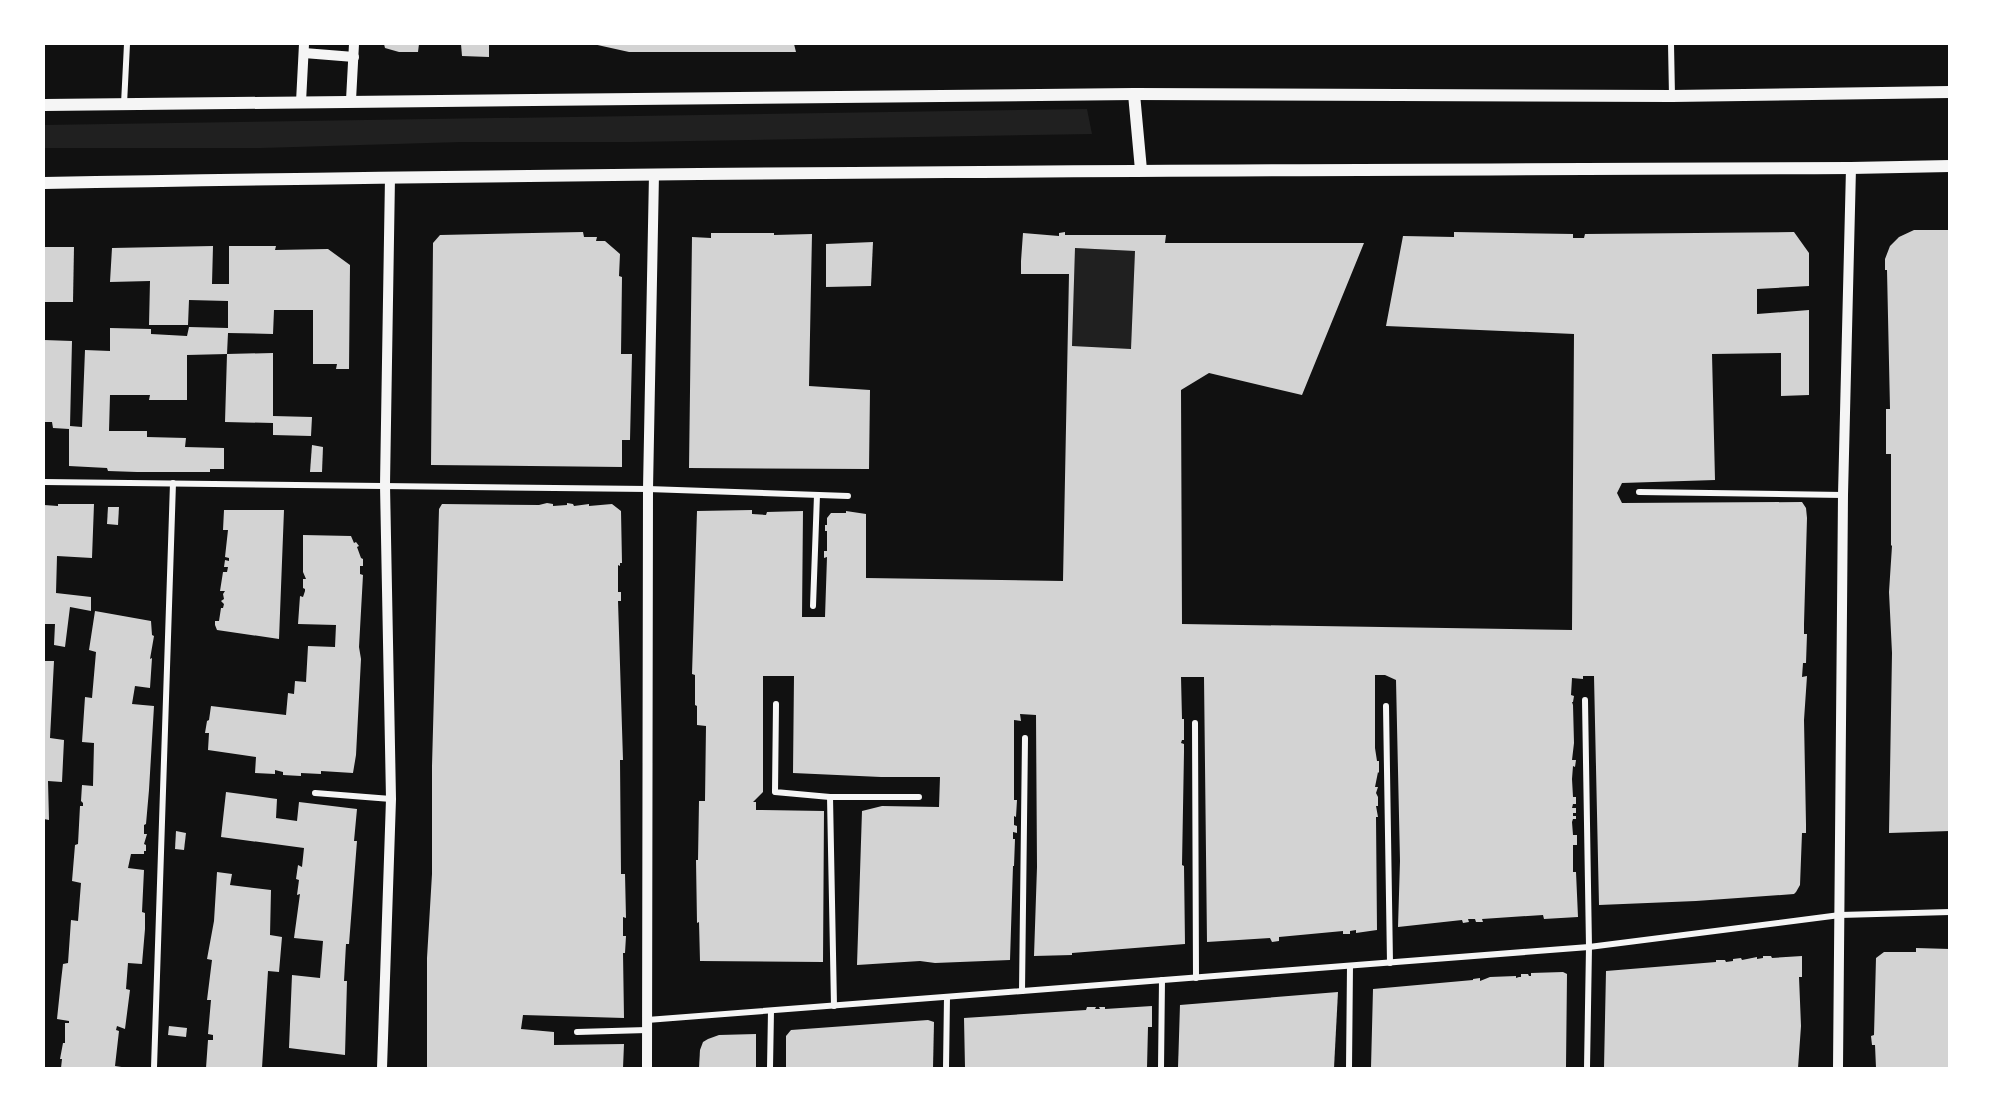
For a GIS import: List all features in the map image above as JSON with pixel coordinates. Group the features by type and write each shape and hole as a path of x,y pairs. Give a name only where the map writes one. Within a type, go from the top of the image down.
{"main road":[{"path":"44,105 351,100 1134,94 1672,96 1950,92"},
{"path":"1134,94 1140,170"},
{"path":"44,183 654,174 1950,166"}],"street":[{"path":"124,104 127,44"},
{"path":"351,100 354,44"},
{"path":"1671,44 1672,96"},
{"path":"301,102 304,48 354,57"},
{"path":"1838,1068 1843,495 1851,168"},
{"path":"647,1068 648,489 654,174"},
{"path":"382,1068 391,799 385,485 390,177"},
{"path":"44,482 648,489 848,496"},
{"path":"154,1068 173,483"},
{"path":"1639,492 1843,495"},
{"path":"813,606 818,495"},
{"path":"1585,700 1589,947 1587,1068"},
{"path":"776,704 775,792 830,797 919,797"},
{"path":"1386,706 1390,963"},
{"path":"1195,723 1196,978"},
{"path":"1022,991 1025,738"},
{"path":"315,793 391,799"},
{"path":"830,797 834,1006"},
{"path":"577,1032 771,1011 1589,947 1840,915 1950,912"},
{"path":"1349,1068 1350,966"},
{"path":"1161,1068 1162,980"},
{"path":"946,1068 947,997"},
{"path":"770,1068 771,1011"}],"shaded area":[{"path":"1087,109 1092,134 632,142 461,142 261,148 44,148 44,125"},
{"path":"1075,248 1135,251 1131,349 1072,346"}],"building":[{"path":"384,44 419,44 418,52 399,52 385,48"},
{"path":"461,44 489,44 489,57 462,56"},
{"path":"593,44 794,44 796,52 629,52"},
{"path":"1914,230 1950,230 1950,831 1889,833 1892,653 1889,592 1892,546 1891,454 1886,454 1886,409 1890,409 1885,259 1890,246 1899,237"},
{"path":"583,232 584,237 597,237 596,241 605,241 620,254 621,354 632,354 630,440 622,440 622,467 431,465 433,243 440,235"},
{"path":"1065,232 1065,235 1166,235 1165,243 1364,243 1302,395 1209,373 1181,390 1182,624 1572,630 1574,334 1386,326 1403,236 1454,237 1454,232 1573,234 1573,238 1584,238 1585,234 1794,232 1809,253 1809,286 1757,289 1757,314 1809,310 1809,395 1781,396 1781,353 1712,354 1715,480 1622,483 1617,493 1622,503 1802,502 1806,508 1804,634 1807,634 1806,663 1803,663 1802,677 1807,676 1804,720 1806,833 1802,833 1800,885 1796,892 1794,894 1696,901 1599,905 1594,676 1583,676 1583,679 1572,678 1571,695 1574,696 1572,702 1574,743 1572,760 1576,760 1572,779 1573,797 1576,797 1576,804 1573,804 1572,808 1576,808 1573,816 1576,816 1576,819 1572,822 1573,835 1577,835 1577,845 1573,845 1573,872 1576,872 1578,917 1544,919 1543,915 1482,919 1483,922 1468,919 1469,922 1463,923 1462,920 1398,927 1400,861 1396,680 1385,675 1375,675 1375,748 1377,761 1379,761 1379,773 1375,787 1378,787 1376,793 1378,797 1378,806 1376,806 1378,817 1376,817 1377,930 1356,933 1356,930 1350,931 1350,934 1343,934 1343,931 1279,937 1279,941 1272,942 1270,938 1207,942 1204,677 1181,677 1182,719 1184,719 1184,740 1181,743 1184,744 1182,865 1184,866 1185,944 1072,953 1072,955 1034,956 1037,867 1036,715 1020,714 1021,721 1014,720 1014,800 1017,800 1014,825 1017,826 1017,833 1013,832 1013,839 1015,839 1010,960 935,963 920,961 857,965 862,811 882,806 939,807 940,777 793,773 794,676 763,676 763,792 753,802 756,802 756,810 824,811 823,962 700,961 696,860 698,860 699,801 705,801 706,726 697,725 695,675 692,674 697,511 752,510 752,514 766,515 767,512 803,511 802,617 825,617 827,557 824,558 824,551 827,551 827,531 825,531 825,525 831,513 846,513 846,511 866,514 866,578 1063,581 1069,274 1021,274 1023,233 1059,236 1059,233","holes":["1075,248 1135,251 1131,349 1072,346"]},
{"path":"711,233 812,234 809,386 870,390 869,469 689,468 692,237 711,238"},
{"path":"873,242 871,286 826,287 826,244"},
{"path":"213,246 212,284 229,284 229,246 276,246 275,250 328,249 350,265 349,369 336,369 337,364 313,364 313,310 274,310 273,334 228,333 227,354 187,355 187,400 149,400 150,395 110,395 109,431 147,431 147,437 186,438 185,447 224,448 224,469 210,469 210,472 137,472 69,466 69,429 53,428 52,422 44,422 44,340 72,341 70,426 82,427 85,350 110,351 110,328 151,329 151,334 187,336 189,327 228,328 228,301 189,300 188,325 149,325 150,281 110,282 112,248"},
{"path":"44,247 74,247 73,302 44,302"},
{"path":"273,353 273,416 312,417 311,436 273,435 273,423 225,422 227,354"},
{"path":"312,445 323,447 322,472 310,472"},
{"path":"547,503 553,506 567,505 567,503 574,506 612,504 621,511 622,563 618,565 618,592 621,592 621,601 618,601 623,760 620,760 621,874 625,874 626,918 623,917 623,936 626,936 625,953 623,953 624,1018 523,1015 521,1029 554,1032 554,1045 624,1044 623,1068 427,1068 427,958 432,874 432,766 439,509 442,504 539,505"},
{"path":"58,504 94,504 92,558 57,556 56,593 91,597 91,611 70,607 65,647 54,645 55,624 44,624 44,505 58,506"},
{"path":"108,507 119,507 118,525 107,524"},
{"path":"224,510 284,510 279,639 217,630 215,621 219,621 224,604 221,601 224,599 225,591 220,591 223,572 227,572 228,567 224,567 225,560 229,561 229,558 225,557 228,530 223,530"},
{"path":"303,535 351,536 354,543 356,542 359,546 357,547 363,559 363,566 360,566 360,574 363,575 359,647 361,659 353,773 321,771 321,774 301,773 301,776 283,775 283,772 275,770 275,774 255,773 256,757 208,750 209,733 205,733 211,706 286,715 288,693 294,694 295,681 306,682 308,646 335,647 336,625 298,624 300,596 303,597 305,591 303,579 306,579 303,572"},
{"path":"95,611 151,621 154,636 150,659 152,658 150,688 135,686 132,704 154,706 149,790 146,824 144,825 144,834 147,834 144,844 146,851 144,854 131,854 128,868 144,870 142,912 145,913 145,929 142,964 128,963 126,989 130,990 125,1029 117,1026 116,1030 119,1031 115,1066 128,1068 61,1068 65,1023 69,1021 57,1019 61,981 63,964 68,963 71,920 78,921 81,883 72,881 75,845 78,844 80,806 83,806 82,785 93,786 94,743 82,742 85,697 92,698 96,652 89,650"},
{"path":"44,661 54,661 50,738 64,740 62,782 48,781 49,820 44,819"},
{"path":"226,792 277,799 276,818 297,821 299,802 357,809 354,841 357,841 344,981 347,981 345,1055 289,1048 292,975 320,978 323,941 294,938 300,894 297,895 299,880 296,879 298,865 302,867 304,848 221,837"},
{"path":"176,831 186,833 184,850 175,849"},
{"path":"217,872 232,874 230,885 271,890 270,935 282,937 279,972 268,971 262,1068 206,1068 208,1040 213,1040 213,1035 208,1034 211,1000 207,1000 212,960 207,959 214,921"},
{"path":"1916,948 1950,949 1950,1068 1876,1068 1875,1045 1872,1045 1871,1036 1874,1035 1876,958 1884,952 1916,952"},
{"path":"1763,956 1772,958 1802,956 1802,977 1799,977 1801,1026 1798,1068 1604,1068 1606,971 1716,962 1716,960 1726,962 1741,958 1742,960 1757,957 1757,959"},
{"path":"1563,972 1567,974 1566,1068 1371,1068 1373,989 1480,978 1480,981 1490,977 1516,976 1516,978 1521,977 1521,974 1531,976 1531,973"},
{"path":"1338,992 1334,1068 1178,1068 1180,1005"},
{"path":"1152,1006 1152,1027 1148,1027 1147,1068 965,1068 964,1018 1086,1010 1087,1007 1100,1009 1099,1007 1105,1007 1105,1009"},
{"path":"928,1020 934,1022 933,1068 786,1068 786,1036 791,1030"},
{"path":"169,1026 187,1028 186,1037 168,1035"},
{"path":"756,1034 756,1068 699,1068 700,1050 703,1042 708,1039 719,1035"}]}
